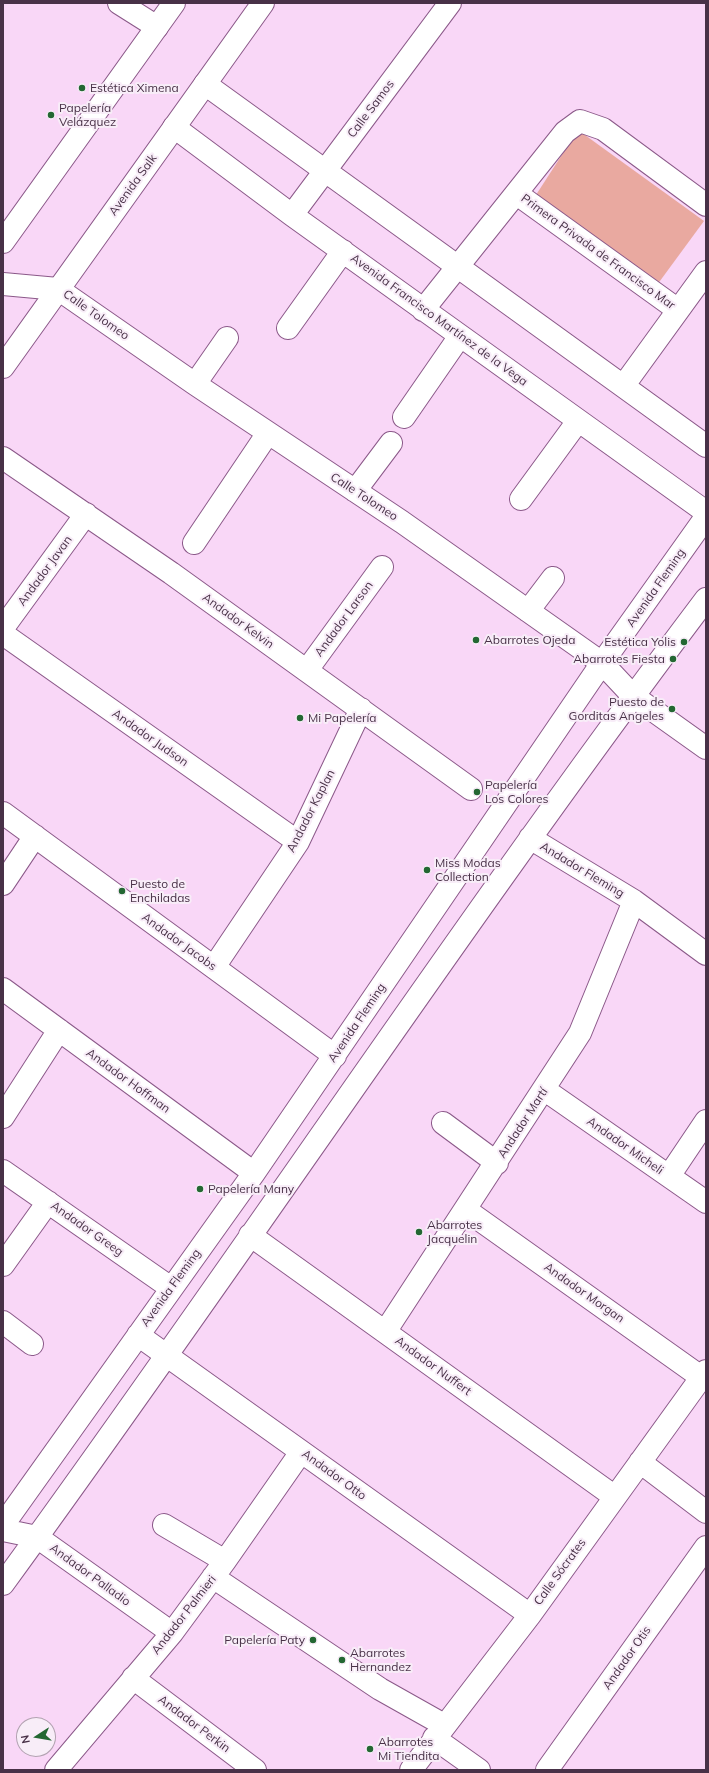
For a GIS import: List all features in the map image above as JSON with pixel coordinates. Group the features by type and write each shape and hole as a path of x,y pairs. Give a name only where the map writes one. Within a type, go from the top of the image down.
{"street":[{"path":"119,3 157,27"},
{"path":"3,242 174,3"},
{"name":"Avenida Salk","path":"3,367 263,3"},
{"name":"Calle Samos","path":"292,215 450,3"},
{"path":"205,84 458,268 624,385 706,446"},
{"name":"Primera Privada de Francisco Mar","path":"424,310 565,132 580,122 603,129 706,205"},
{"name":"Avenida Francisco Martínez de la Vega","path":"174,127 292,215 706,512"},
{"name":"Primera Privada de Francisco Mar","path":"517,194 678,310"},
{"path":"288,328 343,251"},
{"name":"Primera Privada de Francisco Mar","path":"624,385 706,272"},
{"name":"Calle Tolomeo","path":"3,284 58,289 195,384 356,491 602,663 633,696 706,748"},
{"path":"404,417 460,336"},
{"path":"195,384 227,338"},
{"path":"522,498 578,420"},
{"path":"194,543 268,433"},
{"path":"356,491 391,443"},
{"name":"Andador Kelvin","path":"3,458 86,514 307,670 471,789"},
{"name":"Andador Javan","path":"3,628 86,514"},
{"name":"Avenida Fleming","path":"3,1525 254,1173 602,663 706,517"},
{"name":"Andador Larson","path":"307,670 382,567"},
{"path":"528,611 553,578"},
{"path":"3,1584 530,838 633,696 706,599"},
{"name":"Andador Judson","path":"3,634 298,842"},
{"name":"Andador Kaplan","path":"214,967 298,842 361,709"},
{"name":"Andador Jacobs","path":"3,813 335,1056"},
{"path":"3,884 35,836"},
{"name":"Andador Fleming","path":"530,838 634,901 706,954"},
{"name":"Andador Martí","path":"385,1332 545,1090 580,1033 634,901"},
{"name":"Andador Hoffman","path":"3,989 254,1173"},
{"path":"3,1117 59,1030"},
{"name":"Andador Micheli","path":"545,1090 706,1202"},
{"path":"669,1176 706,1121"},
{"path":"444,1123 496,1163"},
{"name":"Andador Greeg","path":"3,1171 171,1288"},
{"path":"3,1264 48,1202"},
{"name":"Andador Morgan","path":"466,1210 648,1339 704,1374"},
{"name":"Andador Nuffert","path":"250,1235 615,1497"},
{"path":"3,1322 32,1344"},
{"name":"Andador Otto","path":"138,1335 530,1614"},
{"name":"Calle Sócrates","path":"411,1770 530,1614 704,1374"},
{"name":"Andador Palmieri","path":"56,1770 172,1633 301,1452"},
{"path":"640,1462 706,1512"},
{"path":"164,1525 219,1569 439,1732 479,1770"},
{"name":"Andador Palladio","path":"3,1530 37,1537 172,1633"},
{"name":"Andador Otis","path":"547,1770 706,1546"},
{"name":"Andador Perkin","path":"133,1678 255,1770"}],"shaded area":[{"path":"578,130 704,221 657,285 534,198"}],"place":[{"name":"Estética Ximena","path":"82,88"},
{"name":"Papelería Velázquez","path":"51,115"},
{"name":"Abarrotes Ojeda","path":"476,640"},
{"name":"Estética Yolis","path":"684,642"},
{"name":"Abarrotes Fiesta","path":"673,659"},
{"name":"Puesto de Gorditas Angeles","path":"672,709"},
{"name":"Mi Papelería","path":"300,718"},
{"name":"Papelería Los Colores","path":"477,792"},
{"name":"Miss Modas Collection","path":"427,870"},
{"name":"Puesto de Enchiladas","path":"122,891"},
{"name":"Papelería Many","path":"200,1189"},
{"name":"Abarrotes Jacquelin","path":"419,1232"},
{"name":"Papelería Paty","path":"313,1640"},
{"name":"Abarrotes Hernandez","path":"342,1660"},
{"name":"Abarrotes Mi Tiendita","path":"370,1749"}]}
